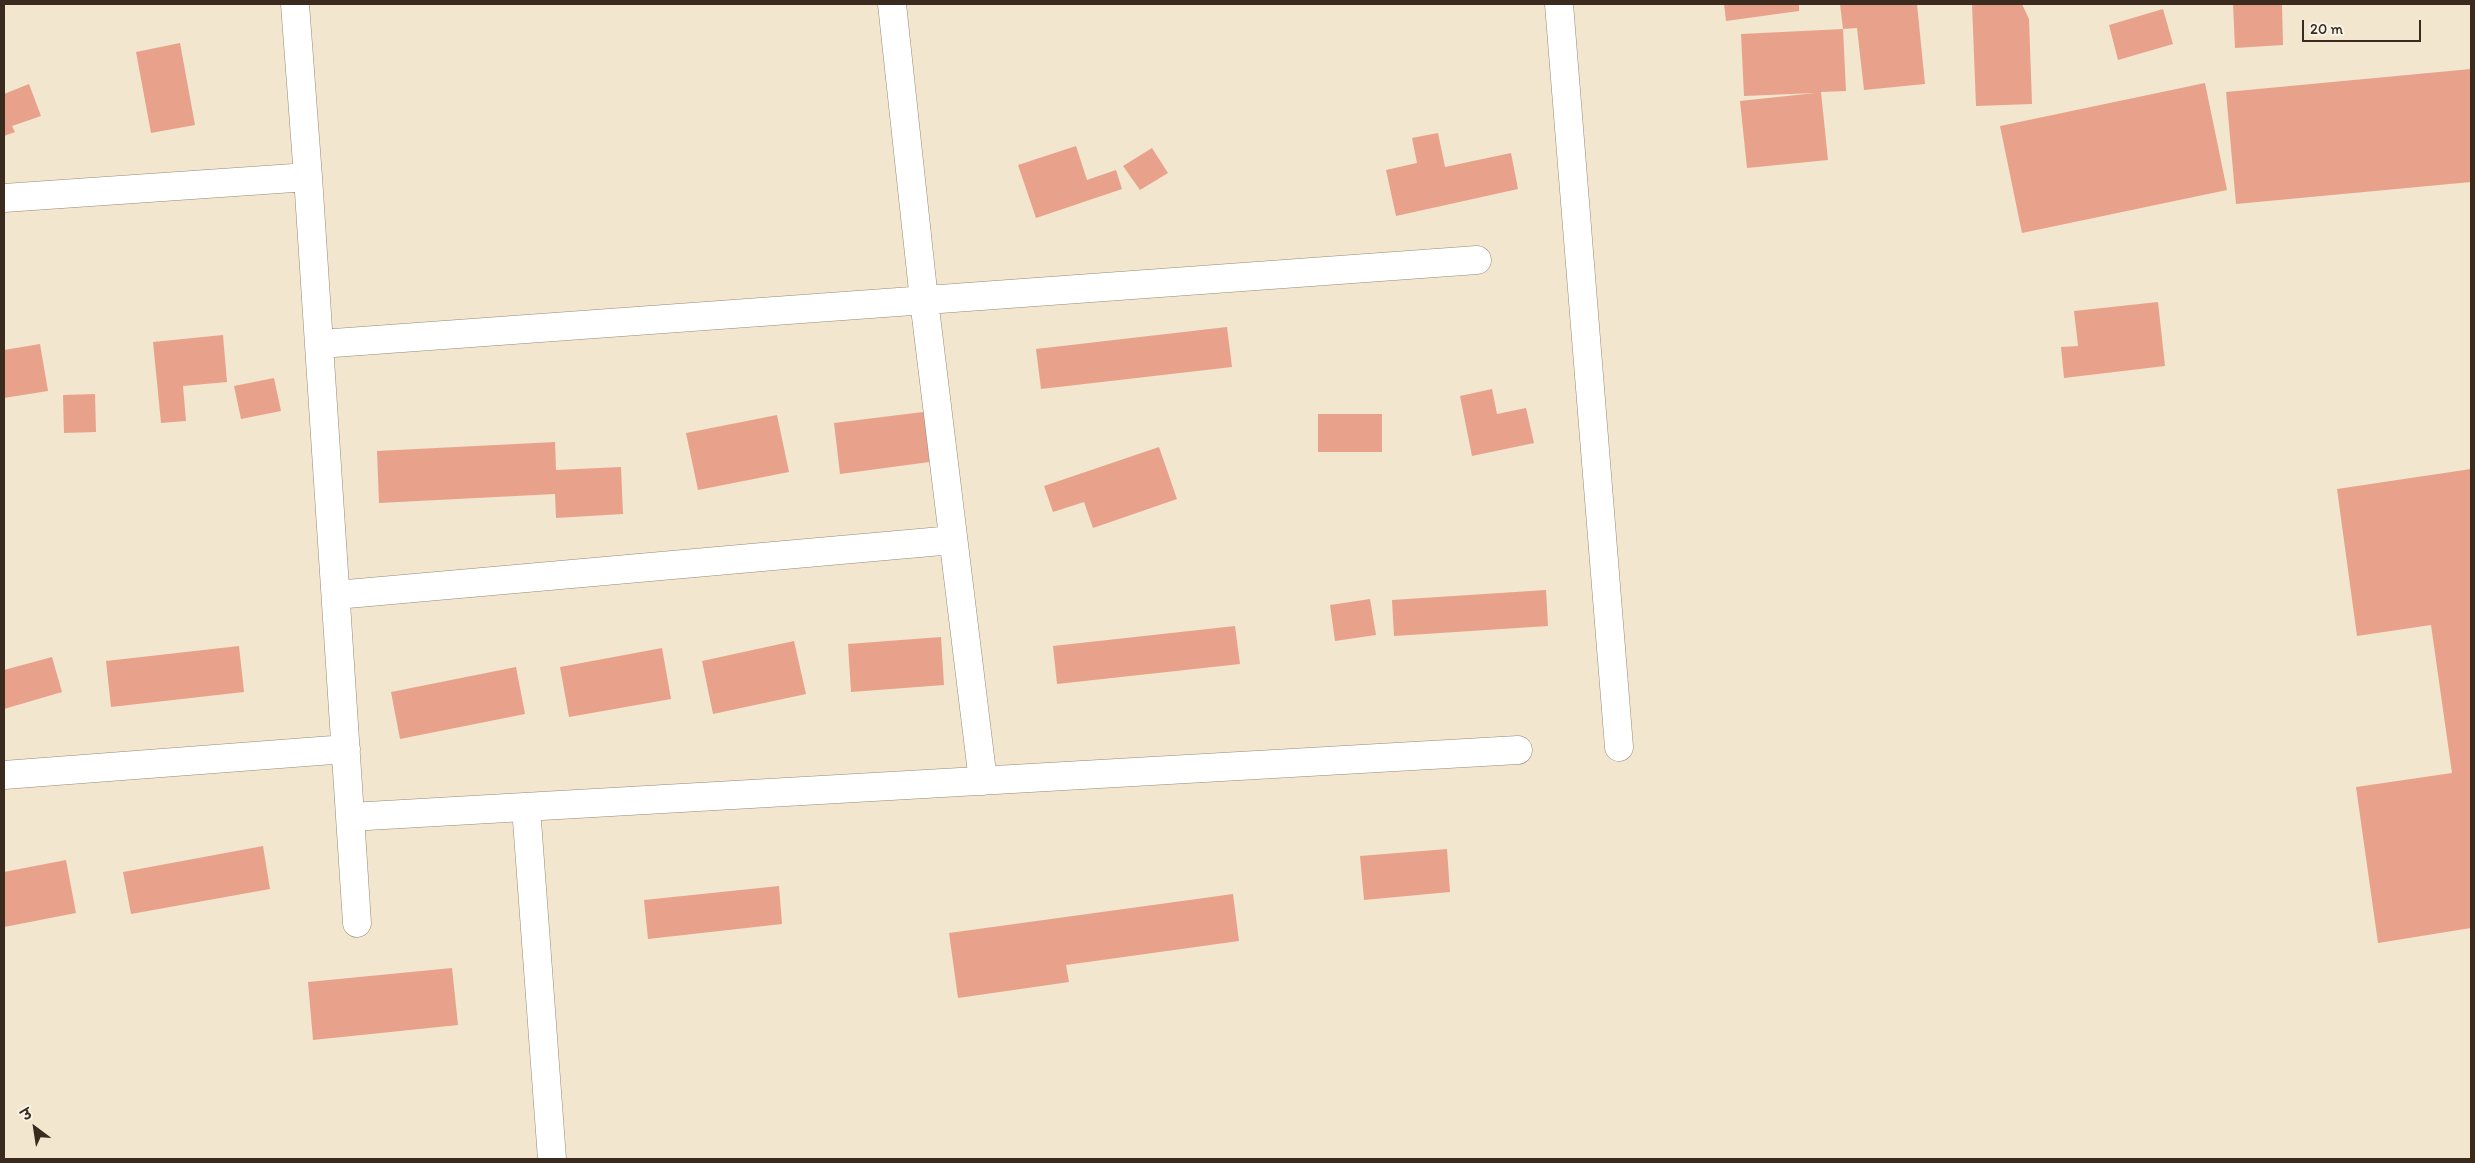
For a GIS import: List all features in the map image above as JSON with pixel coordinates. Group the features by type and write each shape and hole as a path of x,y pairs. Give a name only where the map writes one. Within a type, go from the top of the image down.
{"street":[{"path":"295,4 320,344 357,923"},
{"path":"892,4 924,300 983,781"},
{"path":"1559,4 1619,747"},
{"path":"4,198 308,177"},
{"path":"320,344 1477,260"},
{"path":"336,595 953,540"},
{"path":"4,775 346,748"},
{"path":"350,817 1518,750"},
{"path":"526,807 552,1159"}],"building":[{"path":"1724,4 1799,4 1799,11 1726,21"},
{"path":"1840,4 1917,4 1925,84 1864,90 1857,28 1843,29"},
{"path":"1972,4 2022,4 2029,19 2032,104 1976,106"},
{"path":"2233,4 2282,4 2283,45 2235,48"},
{"path":"2163,9 2173,44 2118,60 2109,25"},
{"path":"1843,29 1846,91 1821,92 1828,160 1747,168 1740,101 1815,93 1744,96 1741,34"},
{"path":"180,43 195,125 151,133 136,52"},
{"path":"2471,69 2471,182 2236,204 2226,92"},
{"path":"2205,83 2227,190 2022,233 2000,126"},
{"path":"29,84 41,116 12,126 15,132 4,136 4,94"},
{"path":"1438,133 1445,167 1511,153 1518,189 1396,216 1386,170 1417,163 1412,138"},
{"path":"1076,146 1087,180 1116,170 1122,189 1036,218 1018,165"},
{"path":"1152,148 1168,173 1140,190 1123,166"},
{"path":"2158,302 2165,366 2064,378 2061,347 2078,346 2074,311"},
{"path":"1227,327 1232,367 1041,389 1036,349"},
{"path":"223,335 227,382 183,386 186,421 161,423 153,342"},
{"path":"40,344 48,391 4,398 4,350"},
{"path":"274,378 281,411 241,419 234,386"},
{"path":"1492,389 1497,414 1526,408 1534,443 1472,456 1460,396"},
{"path":"95,394 96,432 64,433 63,395"},
{"path":"931,411 937,461 840,474 834,423"},
{"path":"1318,414 1382,414 1382,452 1318,452"},
{"path":"777,415 789,472 698,490 686,433"},
{"path":"555,442 556,470 621,467 623,514 556,518 555,494 379,503 377,451"},
{"path":"1159,447 1177,499 1093,528 1084,502 1053,512 1044,486"},
{"path":"2471,469 2471,928 2378,943 2356,787 2452,773 2431,625 2357,636 2337,489"},
{"path":"1546,590 1548,626 1394,636 1392,600"},
{"path":"1370,599 1376,635 1335,641 1330,605"},
{"path":"1235,626 1240,664 1057,684 1053,646"},
{"path":"941,637 944,685 851,692 848,644"},
{"path":"794,641 806,694 713,714 702,661"},
{"path":"239,646 244,692 111,707 106,661"},
{"path":"662,648 671,699 569,717 560,667"},
{"path":"52,657 62,692 4,709 4,670"},
{"path":"516,667 525,714 400,739 391,692"},
{"path":"263,846 270,889 131,914 123,872"},
{"path":"1447,849 1450,892 1364,900 1360,856"},
{"path":"66,860 76,913 4,927 4,872"},
{"path":"779,886 782,924 648,939 644,900"},
{"path":"1233,894 1239,941 1066,965 1069,982 958,998 949,933"},
{"path":"452,968 458,1025 313,1040 308,982"}]}
